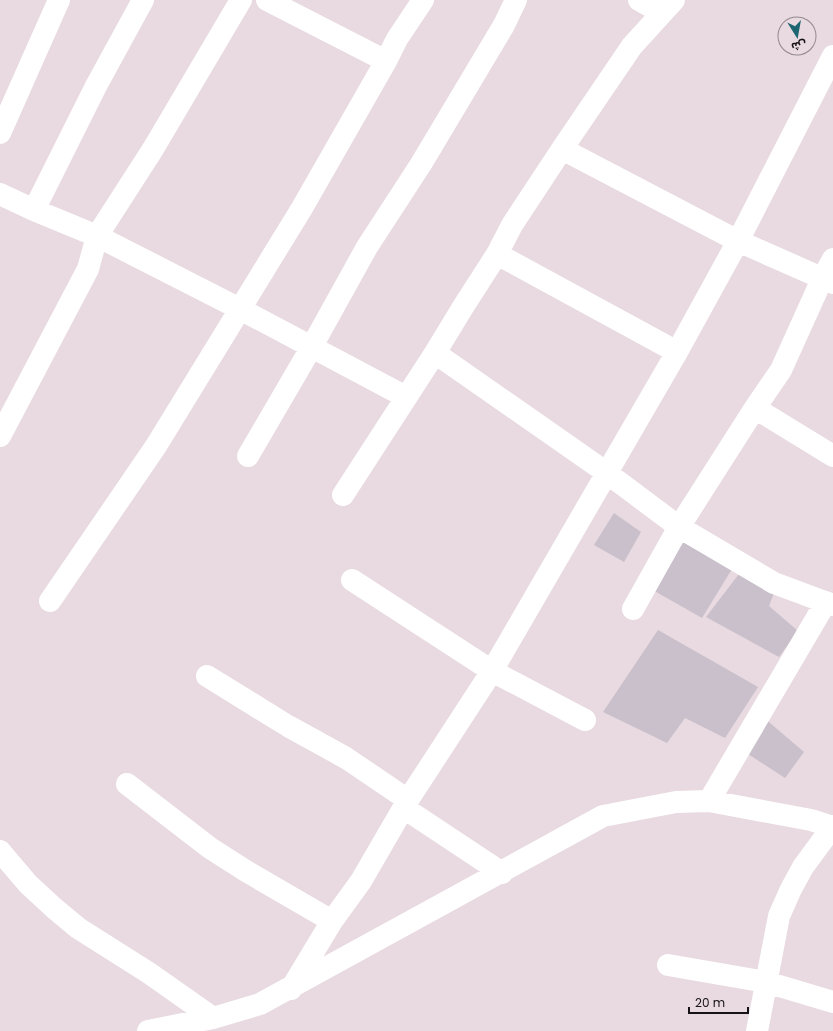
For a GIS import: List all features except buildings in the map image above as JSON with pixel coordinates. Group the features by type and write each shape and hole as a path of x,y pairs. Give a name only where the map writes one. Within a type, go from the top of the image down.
{"street":[{"path":"0,133 59,0"},
{"path":"34,210 96,86 142,0"},
{"path":"3,426 88,268 97,236 153,150 240,0"},
{"path":"267,0 386,61"},
{"path":"50,601 156,446 302,208 397,39 423,0"},
{"path":"248,456 311,348 367,247 421,164 504,25 516,0"},
{"path":"639,0 668,6"},
{"path":"343,495 435,353 497,254 512,225 562,149 632,46 668,6"},
{"path":"291,989 332,921 361,881 406,804 492,671 677,352 738,241 833,56"},
{"path":"562,149 738,241 830,273 781,370 679,527 633,609"},
{"path":"0,194 97,236 240,309 311,348 406,397"},
{"path":"497,254 677,352"},
{"path":"435,353 607,473 679,527 774,582 829,604 709,801"},
{"path":"755,408 833,456"},
{"path":"352,580 492,671 584,720"},
{"path":"207,676 288,726 346,758 406,804 502,873"},
{"path":"127,784 210,848 246,871 332,921"},
{"path":"148,1031 213,1018 260,1004 291,989 603,816 676,802 709,801 811,820 833,826 803,868 791,889 779,916 757,1031"},
{"path":"0,851 28,884 78,928 149,973 213,1018"},
{"path":"668,965 766,982 833,1002"}]}
